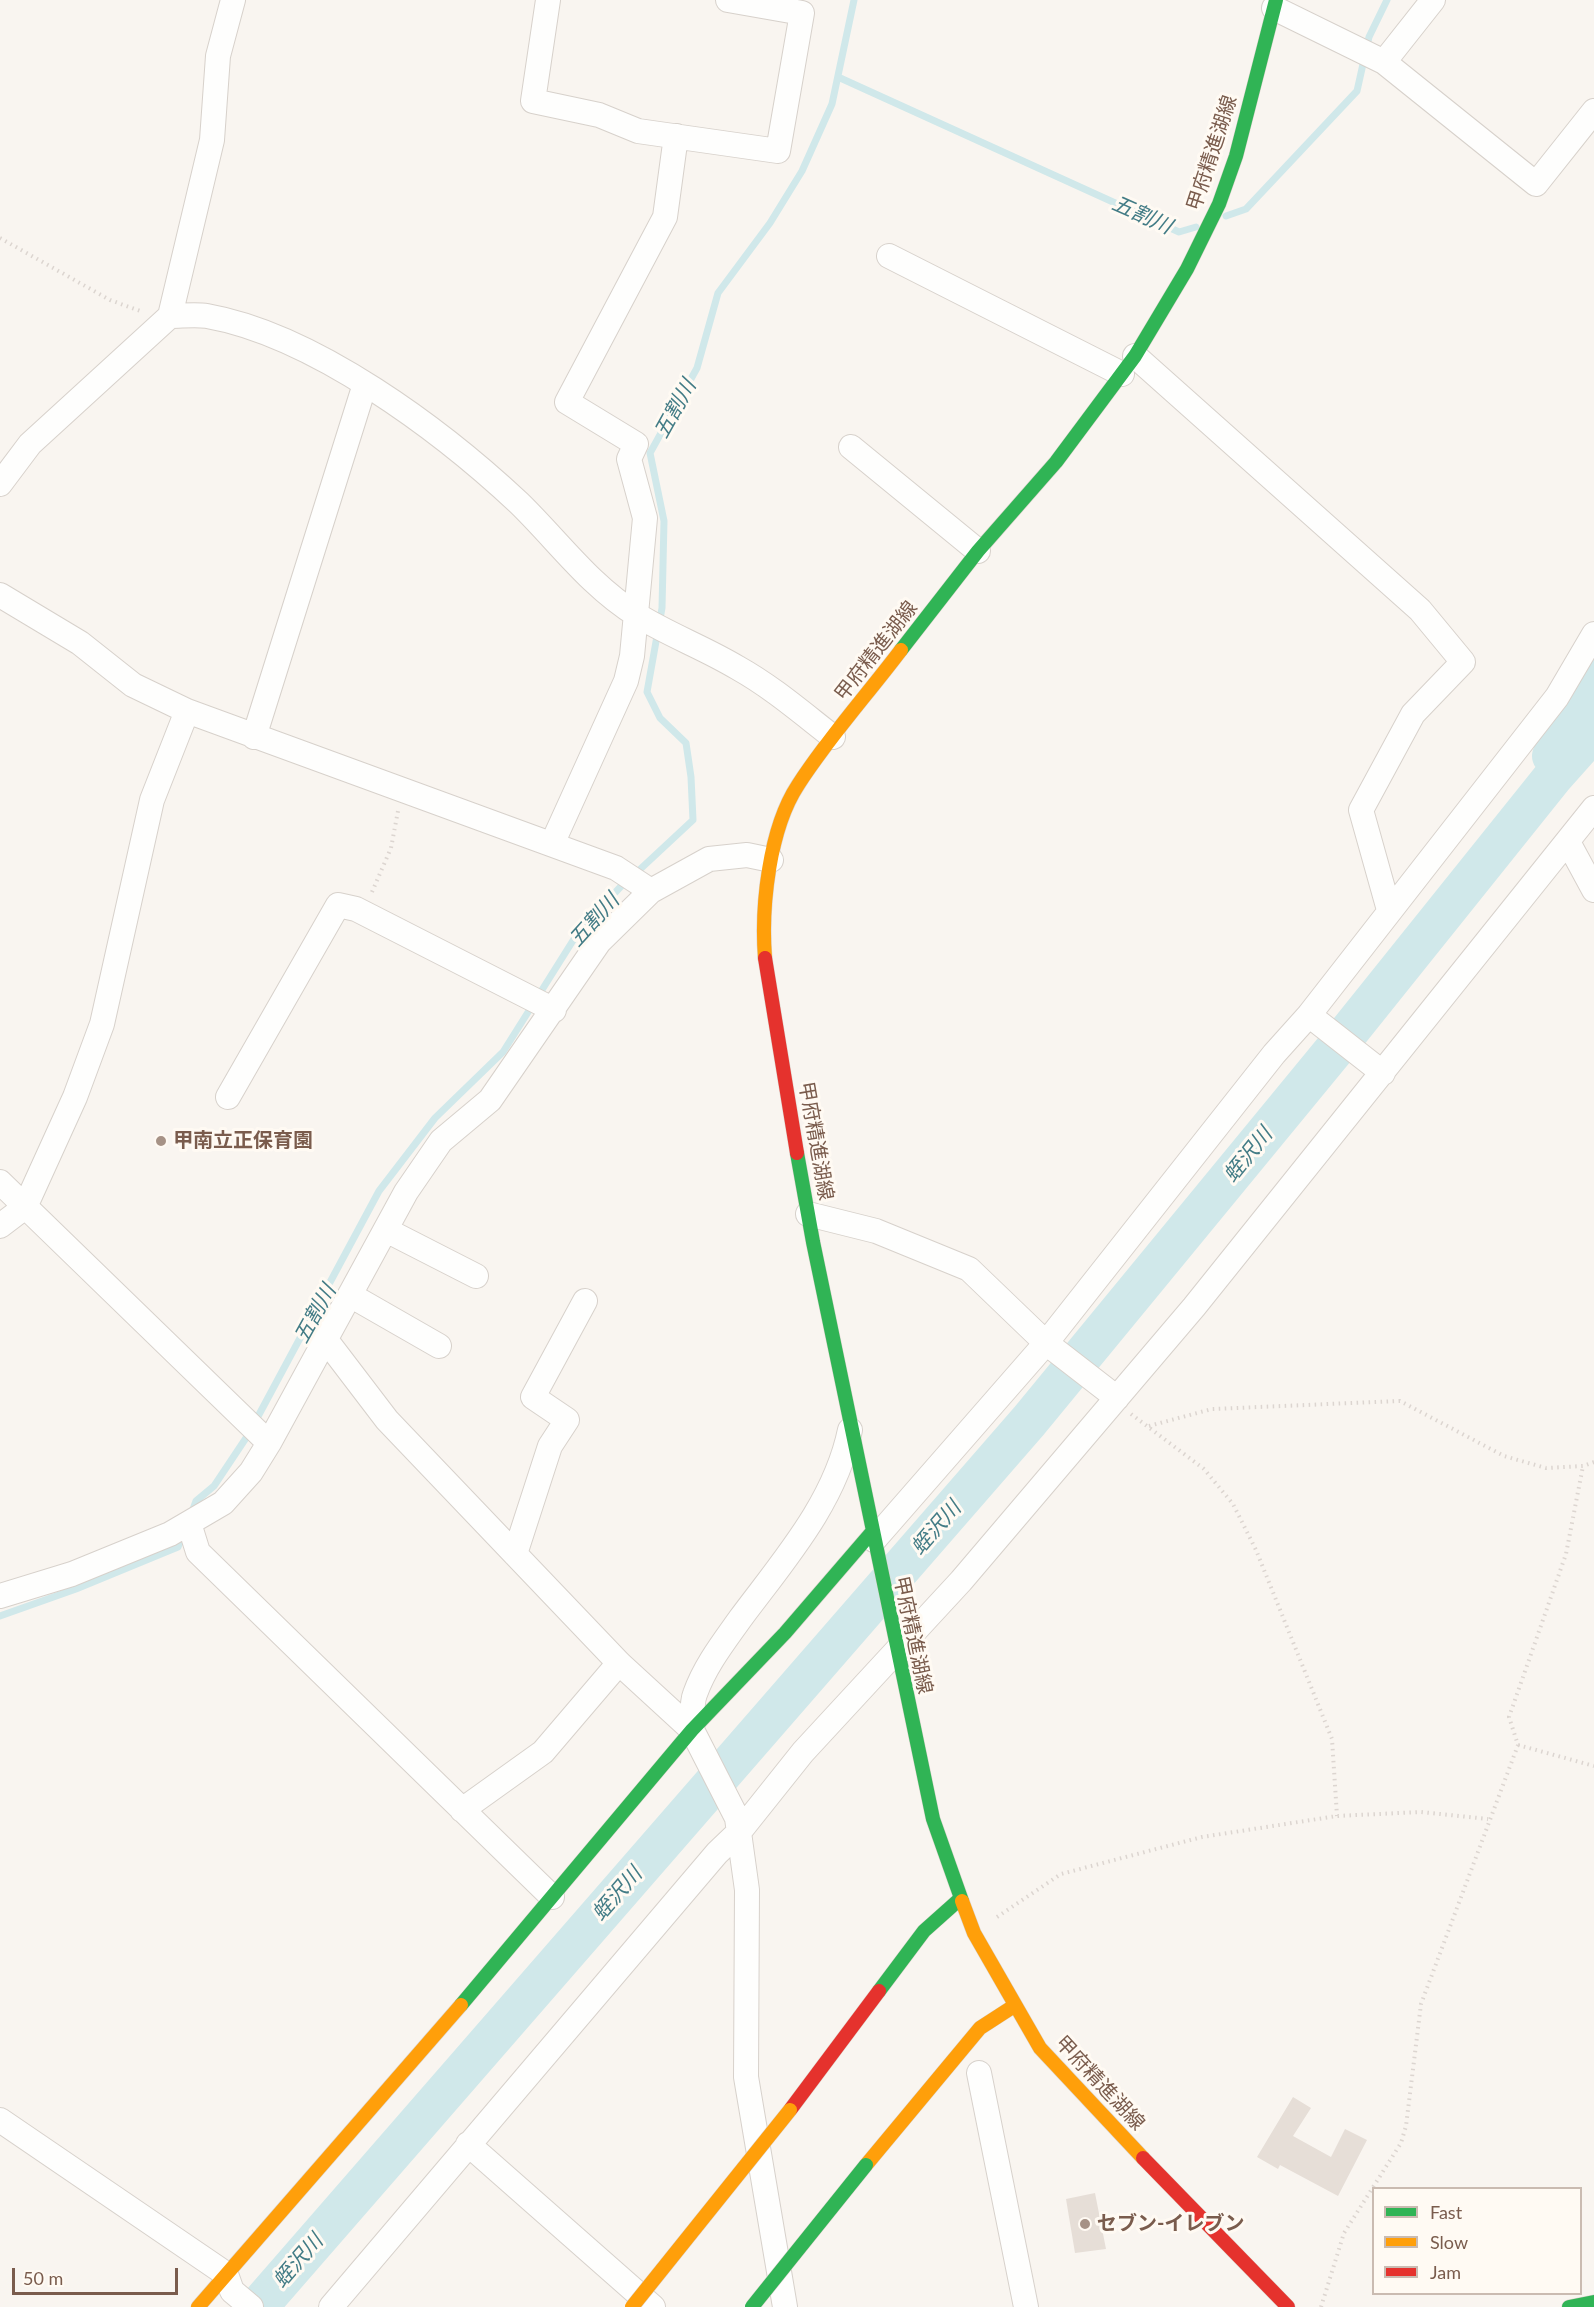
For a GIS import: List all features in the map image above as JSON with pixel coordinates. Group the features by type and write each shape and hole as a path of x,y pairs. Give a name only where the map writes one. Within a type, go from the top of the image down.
{"main road":[{"name":"甲府精進湖線","path":"1275,4 1236,156 1219,204 1187,269 1128,365 1056,462 978,551 797,786 781,820 771,860 762,925 766,974 808,1214 850,1428 933,1819 961,1898 975,1933 1014,2006 1041,2048 1083,2097 1288,2307"},
{"path":"198,2307 229,2283 552,1898 785,1633 874,1540"},
{"path":"632,2307 790,2110 924,1931 961,1898"},
{"path":"752,2307 980,2028 1014,2006"},
{"path":"1569,2307 1594,2302"}],"street":[{"path":"0,484 30,444 170,316 212,140 218,57 233,0"},
{"path":"548,0 533,101 599,115 638,131 778,151 802,13 728,0"},
{"path":"1382,60 1433,0"},
{"path":"1275,4 1382,60 1536,184 1594,111"},
{"path":"552,844 626,681 637,615 645,518 629,459 636,444 567,402 665,217 676,136"},
{"path":"889,256 1128,365 1420,610 1463,662 1413,714 1361,810 1389,910"},
{"path":"170,316 206,316 257,330 365,384 461,452 520,505 579,570 637,615 738,668 833,737"},
{"path":"254,737 365,384"},
{"path":"851,447 978,551"},
{"path":"0,595 80,643 133,685 187,711 616,868 651,891"},
{"path":"874,1540 1048,1345 1267,1063 1313,1018 1389,910 1557,697 1594,634"},
{"path":"0,1226 26,1207 75,1097 102,1024 152,800 187,711"},
{"path":"331,2307 717,1853 738,1825 896,1646 961,1581 1112,1394 1194,1307 1376,1067 1568,842 1594,808"},
{"path":"1568,842 1594,890"},
{"path":"0,1596 72,1574 170,1534 224,1503 251,1472 269,1443 406,1192 441,1141 490,1100 599,942 651,891 709,859 747,855 771,860"},
{"path":"228,1097 338,905 362,912 554,1010"},
{"path":"1313,1018 1376,1067"},
{"path":"0,1182 269,1443"},
{"path":"808,1214 876,1231 969,1269 1048,1345 1112,1394"},
{"path":"386,1230 476,1276"},
{"path":"350,1295 439,1346"},
{"path":"515,1554 550,1446 567,1420 533,1397 585,1301"},
{"path":"326,1340 387,1420 619,1663 695,1738 738,1825 747,1890 746,2077 785,2307"},
{"path":"695,1738 694,1696 712,1658 802,1535 828,1493 845,1455 850,1428"},
{"path":"189,1523 198,1552 552,1898"},
{"path":"462,1810 543,1752 619,1663"},
{"path":"979,2073 1026,2307"},
{"path":"0,2120 229,2283 251,2307"},
{"path":"468,2144 653,2307"}],"path":[{"path":"0,238 110,300 142,312 170,316"},
{"path":"362,912 391,848 404,790"},
{"path":"1112,1394 1127,1411 1204,1469 1233,1504 1256,1550 1332,1739 1337,1816"},
{"path":"1149,1426 1212,1409 1400,1401 1504,1456 1546,1468 1583,1466 1594,1462"},
{"path":"1373,2187 1401,2143 1406,2126 1421,2004 1518,1745 1509,1718 1566,1554 1583,1466"},
{"path":"1518,1745 1594,1766"},
{"path":"975,1933 1060,1874 1202,1836 1337,1816 1421,1812 1489,1819"},
{"path":"1321,2307 1344,2233 1372,2189"}],"building":[{"path":"1293,2097 1311,2108 1293,2136 1331,2157 1345,2129 1367,2140 1338,2196 1280,2165 1278,2169 1257,2157"},
{"name":"セブン-イレブン","path":"1095,2193 1106,2249 1075,2253 1066,2199"}],"waterway":[{"name":"五割川","path":"635,874 693,820 691,777 686,743 660,718 647,692 662,608 664,521 650,453 697,368 718,293 770,223 802,171 832,104 854,0"},
{"name":"五割川","path":"1226,216 1246,209 1357,91 1369,37 1387,0"},
{"name":"五割川","path":"838,77 1179,232 1196,227"},
{"path":"1552,756 1594,680"},
{"name":"蛭沢川","path":"258,2307 1029,1421 1339,1044 1553,777 1594,731"},
{"name":"五割川","path":"255,1422 379,1191 435,1118 503,1052 579,931 626,881"},
{"name":"五割川","path":"192,1512 196,1501 214,1486 250,1432"},
{"name":"五割川","path":"0,1616 76,1589 178,1547 183,1534"}],"traffic: fast":[{"path":"901,650 978,551 1056,462 1135,356 1187,269 1219,204 1236,156 1276,0"},
{"path":"797,1153 813,1242 933,1819 962,1901"},
{"path":"461,2005 692,1730 785,1633 872,1532"},
{"path":"879,1991 924,1931 961,1898"},
{"path":"752,2307 866,2165"},
{"path":"1569,2307 1594,2302"}],"traffic: slow":[{"path":"765,958 764,916 769,869 780,823 788,803 822,750 901,650"},
{"path":"962,1901 974,1933 1040,2048 1143,2158"},
{"path":"198,2307 461,2005"},
{"path":"866,2165 980,2028 1014,2006"},
{"path":"632,2307 790,2110"}],"traffic: jam":[{"path":"765,958 797,1153"},
{"path":"790,2110 879,1991"},
{"path":"1143,2158 1288,2307"}],"place":[{"name":"甲南立正保育園","path":"161,1141"},
{"name":"セブン-イレブン","path":"1085,2224"}]}
